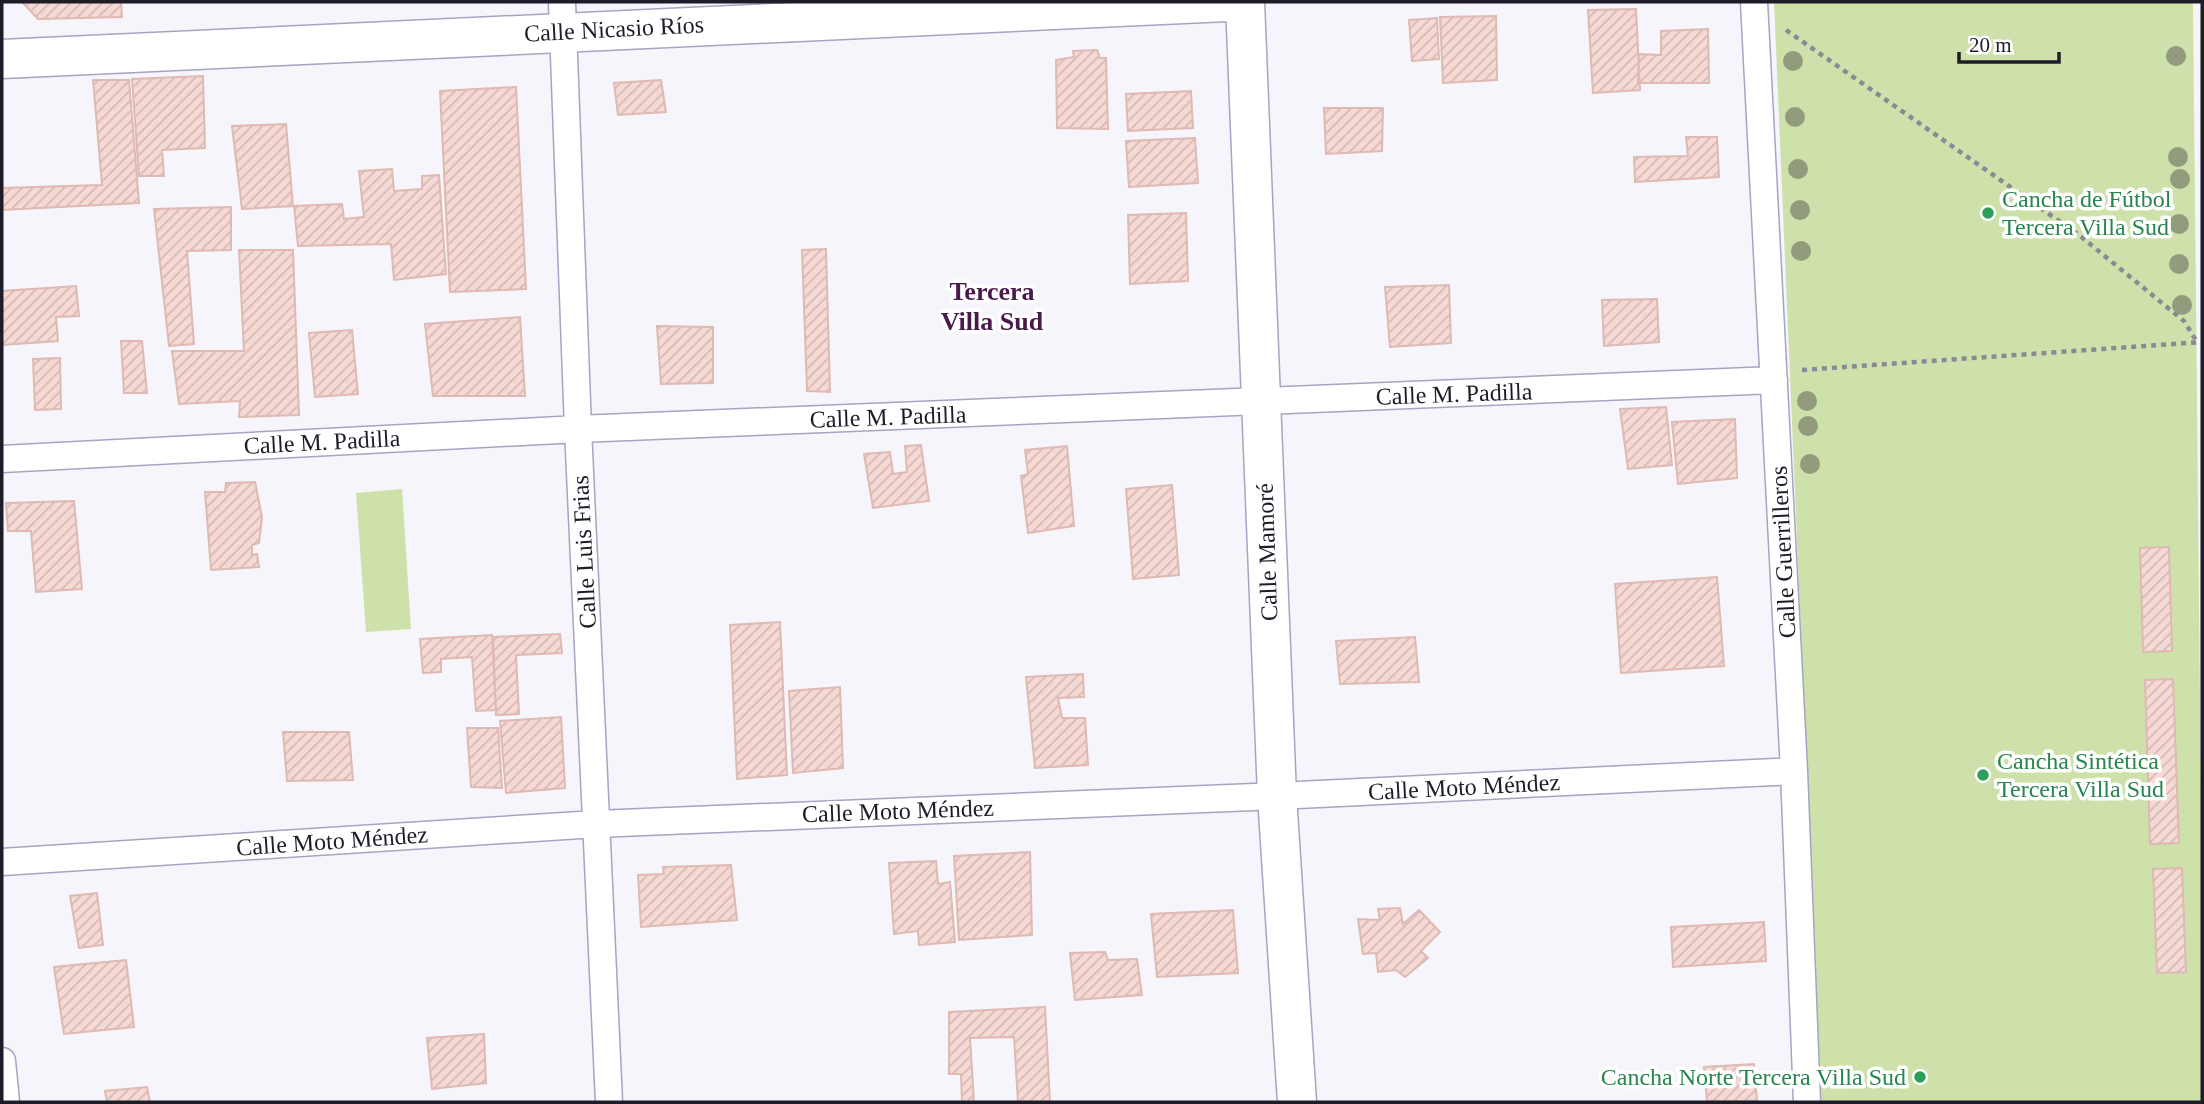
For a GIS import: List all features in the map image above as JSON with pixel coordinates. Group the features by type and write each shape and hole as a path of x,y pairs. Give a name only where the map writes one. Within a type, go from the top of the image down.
{"street":[{"name":"Calle Nicasio Ríos","path":"2,59 563,17 1227,2"},
{"name":"Calle Mamoré","path":"1245,2 1277,796 1297,1102"},
{"name":"Calle Guerrilleros","path":"1754,12 1794,771 1807,1102"},
{"name":"Calle Luis Frias","path":"563,17 578,429 609,1102"},
{"name":"Calle M. Padilla","path":"2,459 578,429 1260,402 1774,376"},
{"name":"Calle Moto Méndez","path":"2,862 596,824 1277,796 1794,771"},
{"path":"2,1061 6,1102"}],"path":[{"path":"1754,12 1774,22 2079,235 2184,321 2199,342"},
{"path":"1774,376 2199,342"}],"green space":[{"path":"1774,2 2193,2 2202,1102 1821,1102"},
{"path":"402,489 411,629 366,632 356,493"}],"building":[{"path":"22,2 121,2 122,17 38,19"},
{"path":"1636,9 1640,90 1593,93 1588,10"},
{"path":"1496,16 1497,80 1443,83 1440,17"},
{"path":"1437,18 1439,59 1412,61 1409,20"},
{"path":"1708,29 1709,83 1638,83 1639,54 1661,55 1661,31"},
{"path":"1097,50 1100,58 1106,58 1108,129 1057,128 1056,60 1074,57 1073,51"},
{"path":"203,76 205,148 162,150 164,176 139,176 132,79"},
{"path":"93,80 129,80 139,203 2,210 2,188 102,185"},
{"path":"661,80 666,112 618,115 614,83"},
{"path":"516,87 526,289 450,292 440,91"},
{"path":"1191,91 1193,128 1128,131 1126,94"},
{"path":"1324,108 1383,108 1382,151 1326,154"},
{"path":"286,124 293,206 242,209 232,126"},
{"path":"1686,137 1717,137 1719,177 1635,182 1634,157 1688,156"},
{"path":"1195,138 1198,183 1129,187 1126,141"},
{"path":"392,169 394,191 422,189 422,176 439,175 446,274 394,280 391,244 298,246 294,206 342,204 344,219 364,217 359,171"},
{"path":"231,207 231,250 187,251 194,344 169,346 154,209"},
{"path":"1186,213 1188,281 1130,284 1128,215"},
{"path":"826,249 830,392 807,391 802,250"},
{"path":"239,250 293,250 299,415 239,417 240,401 179,404 172,351 244,351"},
{"path":"1449,285 1451,343 1390,347 1385,287"},
{"path":"76,286 79,316 56,317 58,341 2,345 2,291"},
{"path":"1657,299 1659,342 1604,346 1602,300"},
{"path":"520,317 525,396 433,396 425,324"},
{"path":"657,326 713,327 713,383 661,384"},
{"path":"352,330 358,394 315,397 309,333"},
{"path":"121,341 142,341 147,393 124,393"},
{"path":"60,358 61,409 35,410 33,359"},
{"path":"1666,407 1672,465 1628,469 1620,409"},
{"path":"1735,419 1737,478 1678,484 1672,422"},
{"path":"921,445 929,501 873,508 864,454 890,452 893,474 907,472 905,446"},
{"path":"1067,446 1074,526 1028,533 1021,476 1028,474 1025,450"},
{"path":"255,482 262,517 259,543 252,545 252,555 257,554 259,567 211,570 205,492 225,492 226,483"},
{"path":"1172,485 1179,575 1133,579 1126,489"},
{"path":"74,501 82,589 36,592 31,531 8,531 6,503"},
{"path":"2169,547 2172,651 2143,652 2140,548"},
{"path":"1717,577 1724,666 1621,673 1615,584"},
{"path":"780,622 787,775 737,779 730,625"},
{"path":"560,634 562,653 516,655 519,714 496,715 493,637"},
{"path":"492,635 496,710 476,711 472,657 441,659 441,672 423,673 420,639"},
{"path":"1415,637 1419,682 1340,684 1336,641"},
{"path":"1083,674 1084,697 1058,698 1062,718 1085,718 1088,765 1035,768 1026,677"},
{"path":"2173,679 2179,843 2150,844 2145,680"},
{"path":"840,687 843,768 793,773 789,691"},
{"path":"561,717 565,788 506,793 500,721"},
{"path":"467,728 498,728 502,788 471,787"},
{"path":"283,732 349,732 353,780 287,781"},
{"path":"1030,852 1032,935 959,940 954,856"},
{"path":"936,861 938,884 950,882 955,942 919,945 918,931 894,934 889,863"},
{"path":"731,865 737,920 641,927 638,875 664,874 663,867"},
{"path":"2182,868 2186,972 2157,973 2153,869"},
{"path":"97,893 103,945 79,948 70,896"},
{"path":"1400,908 1403,924 1419,910 1440,932 1421,951 1428,958 1405,977 1396,970 1378,972 1376,953 1363,954 1358,919 1380,920 1378,909"},
{"path":"1233,910 1238,973 1157,977 1151,914"},
{"path":"1764,922 1766,961 1673,967 1671,927"},
{"path":"1105,952 1108,960 1137,959 1142,995 1075,1000 1070,953"},
{"path":"126,960 134,1027 64,1034 54,967"},
{"path":"1045,1007 1050,1102 1018,1102 1014,1037 970,1038 974,1102 962,1102 961,1074 949,1074 949,1012"},
{"path":"484,1034 486,1083 432,1089 427,1038"},
{"path":"1754,1064 1757,1101 1707,1101 1704,1067"},
{"path":"147,1087 150,1102 107,1102 105,1091"}],"place":[{"name":"Cancha de Fútbol Tercera Villa Sud","path":"1988,213"},
{"name":"Cancha Sintética Tercera Villa Sud","path":"1983,775"},
{"name":"Cancha Norte Tercera Villa Sud","path":"1920,1077"}],"district":[{"name":"Tercera Villa Sud","path":"992,306"}]}
